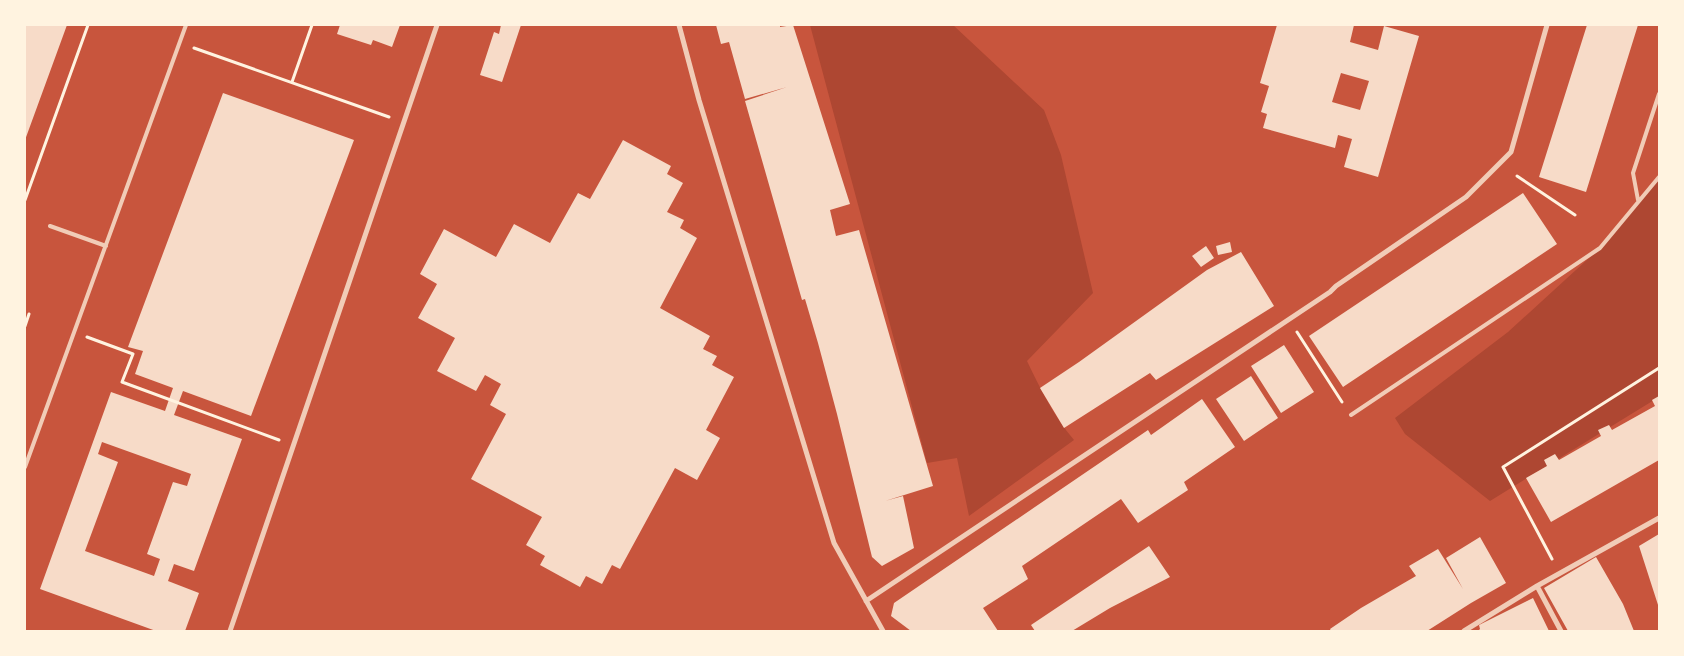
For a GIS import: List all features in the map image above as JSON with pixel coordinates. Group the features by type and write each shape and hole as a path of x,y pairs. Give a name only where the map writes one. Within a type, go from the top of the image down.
{"street":[{"path":"230,631 437,25"},
{"path":"679,25 699,100 834,543 883,631"},
{"path":"866,601 1330,292 1466,197 1511,152 1548,25"},
{"path":"1464,631 1537,586 1659,518"},
{"path":"1537,586 1562,631"}],"lane":[{"path":"25,467 186,25"},
{"path":"1638,200 1633,173 1659,94"},
{"path":"1654,109 1659,113"},
{"path":"1351,415 1600,248 1659,177"},
{"path":"50,226 106,246"}],"path":[{"path":"25,200 88,25"},
{"path":"292,82 312,25"},
{"path":"179,42 404,122"},
{"path":"1517,176 1575,215"},
{"path":"25,326 29,314"},
{"path":"1289,318 1351,415"},
{"path":"74,332 133,354 122,382 293,446"},
{"path":"1560,573 1503,467 1659,368"}],"shaded area":[{"path":"810,25 953,25 1044,110 1061,155 1093,293 1027,361 1042,392 1074,440 969,516 957,458 927,463"},
{"path":"1659,179 1659,397 1490,501 1405,434 1395,418 1508,332 1600,248"}],"building":[{"path":"25,25 67,25 25,140"},
{"path":"340,25 400,25 392,47 373,40 371,45 337,34"},
{"path":"501,25 521,25 502,82 480,75 494,32 499,34"},
{"path":"716,25 780,25 780,27 793,25 850,204 830,210 836,236 859,230 933,486 885,501 903,496 914,548 882,566 872,557 818,343 805,299 802,300 745,101 787,87 745,99 729,42 721,44"},
{"path":"1277,25 1354,25 1350,42 1378,50 1384,26 1419,36 1378,177 1344,167 1352,139 1338,135 1335,148 1263,128 1267,114 1261,112 1269,86 1260,83","holes":["1341,73 1369,81 1360,110 1332,102"]},
{"path":"1587,25 1638,25 1586,192 1539,177"},
{"path":"223,93 354,140 251,416 183,391 174,415 242,439 194,571 174,564 168,581 199,593 185,631 156,631 40,589 111,392 165,411 173,388 135,374 143,351 128,347","holes":["102,442 191,474 187,486 173,482 147,554 160,559 154,576 85,551 118,462 98,454"]},
{"path":"623,140 671,166 667,174 683,183 667,212 684,220 680,228 697,238 660,308 710,336 703,349 717,356 712,365 734,377 706,430 720,438 697,480 675,468 620,569 612,565 602,584 586,576 580,587 540,565 545,556 526,545 542,517 471,479 506,414 490,405 501,384 485,375 476,391 437,371 455,338 418,318 437,284 420,274 444,229 496,257 514,224 550,243 578,193 590,199"},
{"path":"1523,193 1557,244 1343,387 1309,336"},
{"path":"1230,242 1232,252 1218,255 1216,246"},
{"path":"1206,246 1214,258 1201,267 1192,256"},
{"path":"1241,252 1274,306 1156,380 1150,373 1064,428 1040,388 1207,270"},
{"path":"1284,345 1314,392 1281,413 1251,366"},
{"path":"1251,376 1278,418 1244,441 1216,399"},
{"path":"1659,396 1659,460 1551,522 1526,478 1547,466 1544,460 1555,454 1559,460 1601,436 1598,430 1609,425 1612,430 1655,406 1652,400"},
{"path":"1202,399 1235,447 1184,482 1188,490 1138,523 1121,499 1022,566 1028,579 983,608 998,631 911,631 891,616 894,603 1148,430 1151,435"},
{"path":"1659,534 1659,608 1639,546"},
{"path":"1480,537 1506,583 1427,631 1331,631 1330,629 1361,608 1416,576 1409,566 1438,549 1463,589 1446,558"},
{"path":"1149,546 1170,577 1110,608 1072,631 1035,631 1031,625"},
{"path":"1596,557 1623,604 1634,631 1568,631 1544,588"},
{"path":"1533,598 1549,631 1478,631 1480,629 1479,625"}]}
